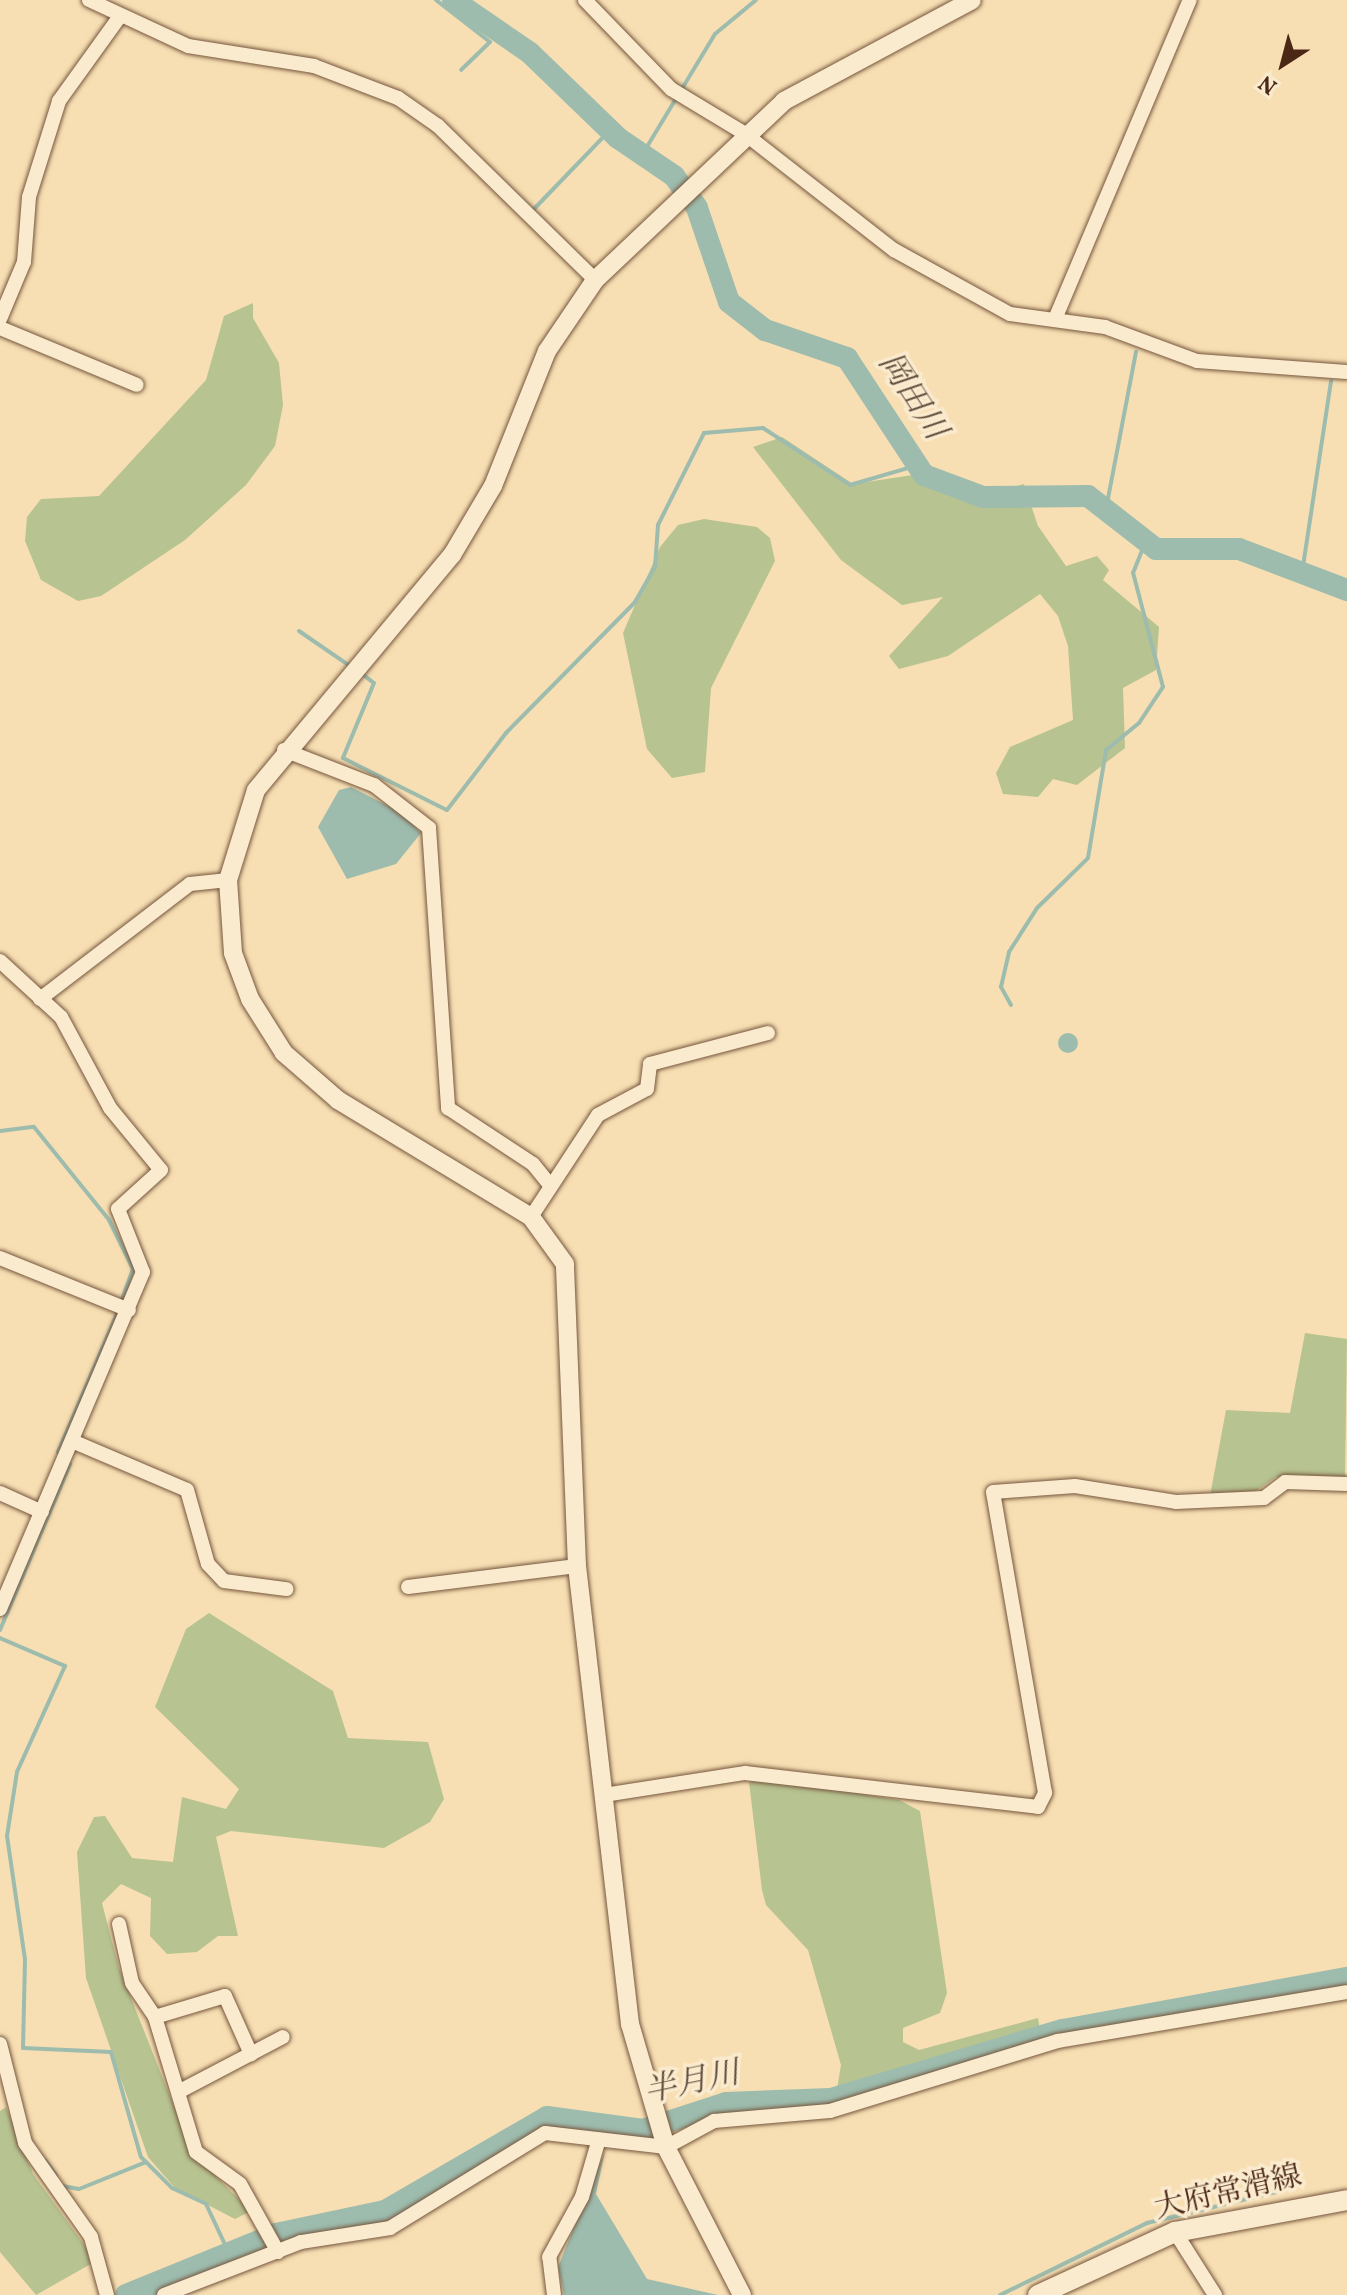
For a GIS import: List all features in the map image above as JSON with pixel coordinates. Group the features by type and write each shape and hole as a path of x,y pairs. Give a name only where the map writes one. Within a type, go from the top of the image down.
{"main road":[{"name":"大府常滑線","path":"1038,2295 1175,2232 1347,2200"}],"street":[{"path":"89,0 188,46 314,66 398,98 438,126 595,280"},
{"path":"585,0 671,89 744,133 894,250 1010,314 1105,327 1197,361 1347,372"},
{"path":"742,2295 664,2142 630,2024 577,1566 570,1284 560,1253 531,1217 338,1100 284,1053 250,999 233,953 228,880 248,806 284,750 452,555 493,486 547,351 595,280 744,133 808,86 972,0"},
{"path":"1055,319 1190,0"},
{"path":"0,319 24,262 29,197 59,101 120,16"},
{"path":"0,328 137,385"},
{"path":"284,750 374,785 429,828 448,1108 533,1164 550,1185"},
{"path":"40,999 190,884 228,880"},
{"path":"0,961 61,1017 110,1108 159,1162 158,1177 118,1209 143,1272 0,1609"},
{"path":"531,1217 598,1115 647,1089 650,1064 768,1033"},
{"path":"0,1258 129,1310"},
{"path":"72,1441 187,1490 208,1564 224,1581 286,1589"},
{"path":"604,1795 745,1773 1038,1807 1045,1793 993,1492 1075,1486 1176,1502 1264,1498 1285,1482 1347,1484"},
{"path":"0,1493 42,1512"},
{"path":"408,1587 577,1566"},
{"path":"119,1924 132,1983 155,2017 180,2091 196,2152 240,2184 276,2247"},
{"path":"164,2295 276,2247 390,2228 545,2133 664,2142 714,2121 830,2111 1058,2041 1347,1992"},
{"path":"155,2017 225,1996 251,2054"},
{"path":"180,2091 283,2037"},
{"path":"0,2044 25,2143 91,2237 107,2295"},
{"path":"554,2295 549,2257 582,2197 599,2139"},
{"path":"1175,2232 1215,2295"}],"green space":[{"path":"253,303 253,318 279,363 283,405 275,446 246,485 185,540 101,596 78,601 41,580 25,541 27,517 41,499 99,496 206,380 224,316"},
{"path":"782,437 853,484 913,475 969,500 1024,484 1038,526 1066,566 1097,556 1109,570 1103,580 1159,627 1156,670 1123,688 1125,748 1077,785 1053,779 1038,797 1003,794 996,773 1010,747 1073,720 1068,646 1058,616 1040,594 948,656 899,669 889,656 943,597 902,605 841,560 753,447"},
{"path":"704,519 757,527 770,538 775,561 711,688 705,772 672,778 647,749 623,633 660,547 678,525"},
{"path":"1305,1333 1347,1339 1345,1478 1276,1477 1249,1496 1210,1496 1226,1410 1290,1413"},
{"path":"209,1613 333,1691 348,1738 428,1742 444,1799 430,1822 384,1848 231,1831 216,1837 238,1936 218,1936 197,1952 167,1954 150,1936 151,1898 121,1884 102,1903 119,1968 193,2154 251,2211 235,2219 175,2188 148,2157 86,1978 77,1852 94,1817 105,1816 132,1858 173,1862 182,1797 226,1809 239,1789 155,1707 186,1629"},
{"path":"766,1779 899,1800 920,1811 947,1993 940,2013 903,2028 903,2042 919,2050 1038,2018 1040,2030 836,2095 841,2065 808,1950 766,1905 762,1890 749,1782"},
{"path":"6,2107 33,2174 96,2261 36,2295 0,2252 0,2111"}],"shaded area":[{"path":"351,787 400,812 421,833 396,864 347,879 318,827 339,790"},
{"path":"1068,1033 1075,1036 1078,1043 1075,1050 1068,1053 1061,1050 1058,1043 1061,1036"},
{"path":"605,2151 596,2194 647,2279 718,2295 564,2295 558,2267"}],"waterway":[{"path":"436,0 490,42 461,70"},
{"name":"岡田川","path":"453,0 530,53 618,138 674,176 697,208 729,302 765,330 847,358 924,475 983,497 1088,496 1156,549 1239,549 1347,590"},
{"path":"642,155 715,34 756,0"},
{"path":"533,210 610,130"},
{"path":"1106,509 1136,352"},
{"path":"1302,573 1331,381"},
{"path":"361,673 374,683 343,758 447,810 506,733 635,602 655,567 658,525 704,433 763,428 850,485 915,466"},
{"path":"1011,1005 1001,987 1009,952 1037,908 1088,858 1106,750 1139,723 1163,687 1133,573 1145,543"},
{"path":"299,631 350,666"},
{"path":"0,1131 34,1127 109,1220 133,1269 121,1302"},
{"path":"0,1630 70,1464 58,1452 118,1311"},
{"path":"0,1638 65,1666 17,1772 7,1836 25,1960 23,2048 111,2052 141,2157 172,2188 206,2204 229,2253"},
{"name":"半月川","path":"126,2295 276,2234 385,2211 547,2117 643,2130 726,2103 831,2099 1063,2030 1347,1978"},
{"path":"45,2160 56,2175"},
{"path":"63,2186 79,2189 146,2162"},
{"path":"1000,2295 1147,2223 1276,2192"}]}
